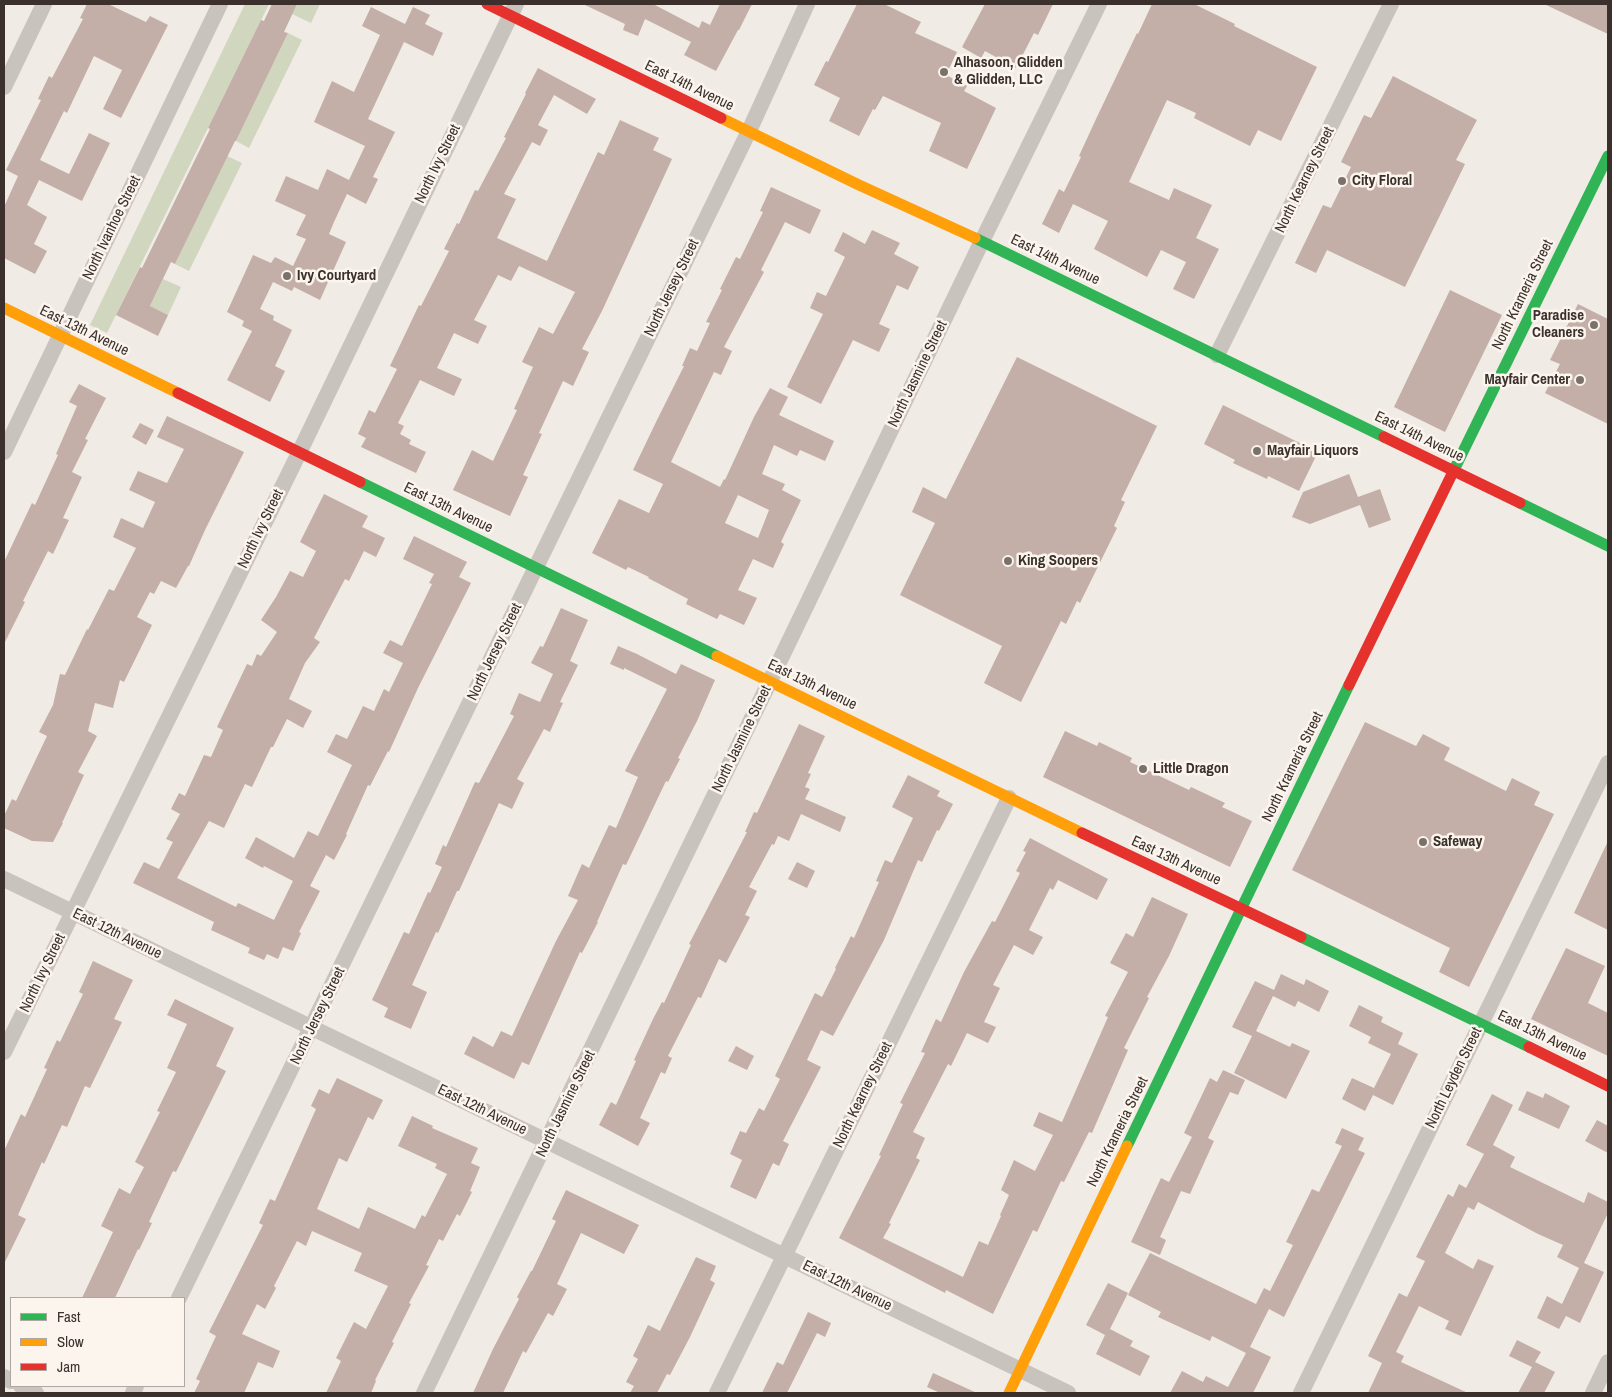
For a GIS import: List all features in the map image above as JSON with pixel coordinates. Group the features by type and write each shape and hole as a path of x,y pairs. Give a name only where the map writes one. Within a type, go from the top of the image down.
{"main road":[{"name":"East 14th Avenue","path":"487,4 513,10 859,185 982,241 1608,546"},
{"name":"North Krameria Street","path":"1009,1393 1242,908 1608,156"},
{"name":"East 13th Avenue","path":"4,308 1009,798 1242,908 1608,1086"}],"street":[{"path":"4,87 44,4"},
{"name":"North Ivanhoe Street","path":"4,452 220,4"},
{"name":"North Jersey Street","path":"179,1297 749,131 807,4"},
{"name":"North Jasmine Street","path":"424,1393 982,241 1099,4"},
{"name":"North Kearney Street","path":"1217,355 1391,4"},
{"name":"North Ivy Street","path":"4,1052 299,453 513,10"},
{"name":"North Leyden Street","path":"1300,1393 1608,763"},
{"name":"North Kearney Street","path":"716,1393 1009,798"},
{"name":"East 12th Avenue","path":"4,880 1068,1393"},
{"path":"1593,1393 1608,1362"},
{"path":"23,1387 36,1393"}],"green space":[{"path":"245,4 269,4 107,333 90,325"},
{"path":"297,4 320,4 311,23 292,14"},
{"path":"288,33 302,40 249,148 236,141"},
{"path":"227,156 242,163 189,271 175,264"},
{"path":"163,279 181,287 168,315 150,306"}],"building":[{"path":"87,4 108,4 146,22 150,16 168,25 121,118 103,109 122,70 94,56 67,113 64,111 40,160 69,174 89,133 110,143 82,201 39,180 27,205 47,217 34,244 47,251 35,274 4,258 4,207 18,176 6,170 41,100 38,99 49,76 52,78 83,19 80,18"},
{"path":"272,4 297,4 284,32 288,33 236,141 175,264 171,262 150,306 168,315 158,336 116,315 140,267 142,268 261,20 264,21"},
{"path":"583,4 653,4 699,28 702,21 710,25 720,4 752,4 716,71 684,55 691,42 645,19 638,36 623,30 625,24"},
{"path":"857,4 884,4 921,22 915,33 957,52 946,75 967,86 964,91 996,108 967,169 929,151 941,123 883,96 875,110 873,109 859,136 829,121 840,98 814,85 826,61 828,62"},
{"path":"985,4 1053,4 1038,35 1034,33 1016,68 985,51 981,58 962,47"},
{"path":"1152,4 1194,4 1317,67 1281,141 1258,130 1250,146 1194,118 1196,113 1167,100 1129,182 1169,200 1174,188 1212,205 1196,238 1219,249 1194,299 1173,289 1186,262 1161,250 1147,277 1094,249 1108,221 1073,204 1059,233 1042,224 1059,189 1064,192 1081,157 1079,156 1096,119"},
{"path":"1544,4 1608,4 1608,34"},
{"path":"371,7 405,24 413,7 430,15 425,24 443,33 433,56 404,42 368,119 395,132 373,177 378,179 366,204 347,194 334,222 329,234 346,242 320,300 294,287 292,291 273,282 260,309 274,316 273,320 292,330 275,366 285,371 270,402 227,380 252,331 242,326 244,321 227,312 253,255 271,263 275,257 293,266 306,239 296,235 306,215 275,201 286,176 318,190 327,169 349,180 365,146 314,122 332,81 354,92 380,35 362,26"},
{"path":"538,68 596,99 587,114 554,95 538,125 548,130 540,146 532,142 504,194 516,199 497,238 547,261 598,152 604,155 620,120 659,138 653,150 672,159 602,311 582,349 589,352 573,386 563,381 539,433 542,434 523,475 528,477 510,516 453,490 472,450 493,461 517,410 514,409 533,367 522,362 539,327 553,334 575,292 519,266 511,281 498,275 474,320 487,326 478,344 454,333 437,368 462,379 454,396 420,380 398,423 404,426 400,434 411,440 409,444 426,452 416,473 361,447 366,438 358,434 369,410 375,413 397,369 390,366 419,305 421,306 449,251 444,249 457,223 459,224 475,190 478,191 506,138 504,137"},
{"path":"1393,76 1477,120 1456,160 1465,164 1405,287 1327,250 1316,273 1295,263 1323,205 1331,208 1351,167 1341,162 1364,115 1371,118"},
{"path":"771,187 821,210 810,234 785,222 761,270 764,272 724,347 732,351 721,375 714,372 671,462 720,487 770,388 788,397 779,415 834,441 825,461 800,450 797,456 774,445 762,474 785,484 782,490 801,500 781,542 784,544 773,568 753,559 738,590 757,598 744,625 720,614 717,619 686,604 688,599 649,577 628,567 626,570 592,553 619,499 649,513 663,484 633,470 684,366 682,366 690,348 697,351 710,323 706,322 722,290 720,289 736,257 740,259 763,212 760,211","holes":["738,495 769,510 758,538 725,523"]},
{"path":"872,230 900,243 894,254 919,267 908,290 897,285 879,324 890,329 879,352 853,340 821,404 787,387 823,314 810,308 817,292 826,296 845,257 834,251 843,232 865,244"},
{"path":"1450,290 1502,315 1445,432 1394,407"},
{"name":"Mayfair Center","path":"1578,304 1608,319 1608,424 1545,393 1560,364 1550,360"},
{"name":"King Soopers","path":"1017,357 1157,426 1121,500 1125,502 1114,526 1117,528 1080,603 1077,601 1066,624 1061,621 1021,702 984,683 1002,646 900,595 935,523 912,512 923,487 946,499"},
{"path":"79,384 106,398 85,439 88,440 72,472 82,477 63,518 69,520 53,554 48,551 4,644 4,562 32,503 35,505 58,455 56,454 77,406 69,402"},
{"path":"1223,405 1318,452 1299,491 1268,476 1267,479 1233,463 1235,460 1204,444"},
{"path":"167,416 244,452 189,566 176,588 161,581 154,594 150,592 137,617 152,625 124,682 120,680 113,708 95,703 88,731 97,736 78,772 84,775 53,842 32,841 4,828 4,816 12,799 16,801 47,736 39,732 53,705 60,674 65,675 109,589 114,591 136,548 113,537 121,518 143,528 155,502 129,490 138,471 167,483 184,449 157,437"},
{"path":"140,423 154,430 146,445 132,437"},
{"path":"1349,474 1358,497 1380,489 1391,520 1369,528 1360,505 1310,524 1292,517 1303,492"},
{"path":"324,494 368,516 362,527 385,538 376,557 364,551 349,581 345,579 314,638 320,642 305,663 289,699 312,711 303,728 287,719 252,787 245,784 224,828 209,821 177,878 236,907 238,903 274,920 293,881 245,858 256,837 294,858 308,831 318,836 352,765 327,752 336,734 347,739 363,706 374,711 384,689 389,692 403,663 383,653 390,640 402,646 432,584 429,583 434,574 403,559 414,536 467,562 459,577 471,583 418,688 389,752 370,786 368,785 347,835 334,860 326,855 310,886 320,891 299,932 301,933 293,951 283,947 278,959 267,954 264,960 248,953 250,948 211,930 214,922 133,883 144,862 159,869 173,842 166,839 180,814 171,809 179,793 185,796 204,755 211,757 223,730 217,727 247,664 252,666 257,654 261,656 277,632 261,620 290,571 303,577 316,551 300,542"},
{"path":"561,608 588,620 570,661 578,665 560,702 563,703 550,732 544,729 517,779 524,783 512,809 499,803 459,891 457,891 438,933 436,932 412,985 427,992 411,1029 384,1017 388,1008 372,1000 404,932 409,934 428,892 430,893 442,867 435,864 443,845 446,847 475,782 479,783 514,716 510,714 519,693 540,702 553,674 531,663 540,646 543,647"},
{"path":"618,646 676,674 681,664 715,680 678,758 680,759 668,782 666,781 626,865 623,864 598,922 582,953 580,952 529,1065 522,1062 514,1079 464,1054 473,1036 493,1047 501,1031 512,1036 556,941 578,900 568,896 582,864 589,868 609,825 616,828 638,777 625,771 667,689 624,668 624,670 610,664"},
{"name":"Safeway","path":"1365,722 1416,746 1423,734 1450,748 1444,760 1506,791 1512,778 1540,792 1534,805 1554,814 1469,987 1439,972 1450,948 1292,870"},
{"path":"799,724 825,736 808,773 811,774 805,787 810,789 805,799 846,817 840,832 801,814 789,841 778,836 774,845 772,844 749,887 757,891 745,915 750,917 726,963 719,959 701,998 698,997 668,1056 672,1058 665,1074 661,1072 640,1118 650,1123 638,1146 599,1125 611,1102 616,1105 653,1019 662,1002 664,1003 691,945 689,944 747,832 745,832 754,812 757,813"},
{"path":"1065,731 1097,746 1099,742 1132,758 1130,762 1189,790 1191,787 1225,803 1222,807 1252,821 1230,867 1043,777"},
{"path":"908,775 940,791 937,796 953,804 939,831 937,830 922,862 918,860 884,940 833,1036 821,1030 807,1060 821,1067 783,1141 789,1144 779,1166 773,1163 756,1199 730,1187 742,1160 730,1154 740,1131 746,1133 759,1108 764,1111 780,1079 775,1076 815,993 822,997 851,936 854,938 879,882 876,881 885,860 892,863 913,818 892,807"},
{"path":"1030,838 1108,879 1097,900 1058,880 1053,890 1050,888 1029,930 1043,937 1033,955 1014,945 993,985 1000,988 984,1022 996,1027 988,1043 967,1033 951,1066 948,1064 913,1132 925,1138 916,1158 920,1160 883,1238 963,1277 979,1241 988,1245 1001,1216 1009,1195 1001,1190 1014,1160 1035,1171 1053,1135 1033,1126 1039,1112 1062,1122 1108,1017 1105,1016 1128,972 1110,963 1126,933 1133,937 1152,897 1188,914 1124,1048 1128,1050 1092,1133 1089,1132 1064,1182 1061,1181 1037,1232 1033,1230 993,1314 946,1290 945,1293 839,1238 881,1156 879,1155 903,1104 900,1103 925,1053 921,1052 936,1019 941,1022 964,972 992,921 995,922 1020,873 1016,871 1026,852 1023,851"},
{"path":"1608,841 1608,930 1574,913"},
{"path":"797,862 815,871 807,888 788,879"},
{"path":"1566,948 1605,966 1588,1003 1608,1013 1608,1056 1531,1019"},
{"path":"93,961 133,980 114,1019 122,1022 90,1088 85,1086 67,1127 62,1125 44,1164 42,1162 18,1215 26,1219 4,1264 4,1151 21,1114 25,1117 47,1069 44,1068 57,1040 60,1042 83,994 79,992"},
{"path":"1281,974 1304,985 1306,979 1329,991 1319,1012 1298,1001 1295,1007 1273,996 1256,1031 1290,1047 1292,1043 1310,1051 1286,1099 1234,1073 1252,1036 1232,1027 1255,981 1274,990"},
{"path":"175,999 234,1028 216,1066 226,1071 176,1172 173,1171 149,1222 152,1223 115,1297 82,1297 113,1232 101,1226 119,1188 130,1194 144,1167 135,1162 160,1112 157,1111 176,1072 167,1068 187,1024 167,1015"},
{"path":"1359,1005 1383,1017 1381,1022 1403,1033 1398,1044 1418,1054 1393,1105 1373,1095 1365,1111 1342,1099 1352,1078 1374,1088 1391,1054 1368,1043 1371,1037 1349,1026"},
{"path":"736,1046 754,1056 747,1070 728,1061"},
{"path":"1223,1070 1245,1080 1238,1095 1230,1092 1208,1138 1214,1141 1190,1194 1181,1191 1160,1237 1166,1240 1160,1255 1131,1242 1161,1178 1169,1182 1192,1137 1184,1133 1210,1078 1217,1082"},
{"path":"337,1078 383,1100 373,1120 368,1117 347,1162 339,1158 317,1209 359,1229 368,1207 415,1229 422,1215 425,1217 447,1174 435,1168 437,1164 398,1146 412,1116 433,1126 432,1128 478,1148 471,1163 480,1167 470,1191 472,1192 460,1216 457,1214 443,1241 439,1239 426,1265 429,1266 409,1303 411,1304 392,1342 394,1343 375,1380 371,1393 326,1393 341,1361 336,1358 354,1322 366,1329 388,1286 354,1271 362,1253 312,1231 306,1246 297,1241 274,1286 276,1288 265,1309 257,1304 242,1334 280,1351 273,1368 258,1362 244,1393 194,1393 200,1381 196,1379 216,1336 209,1332 263,1225 259,1223 270,1199 275,1201 316,1109 311,1106 319,1089 329,1094"},
{"path":"1527,1091 1543,1098 1545,1093 1570,1106 1559,1129 1518,1110"},
{"path":"1492,1094 1513,1105 1493,1145 1515,1157 1510,1167 1584,1203 1588,1192 1608,1202 1608,1213 1584,1263 1604,1272 1580,1323 1566,1316 1559,1329 1537,1318 1547,1296 1562,1304 1579,1268 1557,1257 1563,1245 1478,1202 1474,1210 1468,1207 1445,1253 1473,1269 1478,1259 1494,1266 1461,1336 1445,1329 1449,1321 1419,1306 1396,1352 1404,1356 1401,1362 1468,1393 1368,1393 1382,1363 1368,1356 1399,1293 1407,1297 1425,1261 1416,1257 1448,1194 1453,1197 1459,1184 1466,1188 1484,1154 1466,1145"},
{"path":"1597,1120 1608,1126 1608,1153 1585,1141"},
{"path":"1342,1128 1364,1138 1358,1150 1365,1153 1284,1317 1269,1309 1250,1347 1271,1357 1253,1393 1170,1393 1182,1371 1203,1382 1206,1376 1228,1387 1246,1353 1212,1336 1210,1341 1158,1317 1161,1312 1128,1295 1150,1253 1256,1304 1264,1288 1270,1291 1293,1245 1286,1242 1312,1189 1319,1192 1342,1146 1335,1143"},
{"path":"566,1190 639,1225 624,1254 581,1233 557,1284 567,1289 553,1316 548,1313 526,1353 523,1351 503,1393 473,1393 519,1299 517,1297 556,1221 552,1219"},
{"path":"696,1257 716,1266 710,1280 715,1283 690,1337 670,1375 667,1374 657,1393 630,1393 634,1386 626,1382 638,1359 633,1356 648,1325 660,1331"},
{"path":"1108,1283 1128,1293 1110,1329 1133,1341 1130,1346 1150,1356 1140,1376 1096,1354 1105,1335 1086,1325"},
{"path":"808,1312 831,1323 825,1337 817,1333 787,1393 762,1393 777,1362 783,1365"},
{"path":"1517,1340 1541,1352 1535,1362 1555,1372 1544,1393 1518,1393 1532,1367 1509,1356"},
{"path":"933,1373 977,1393 940,1393 927,1387"}],"traffic: fast":[{"path":"1452,474 1608,156"},
{"path":"975,238 1384,437"},
{"path":"360,482 717,656"},
{"path":"1520,503 1608,546"},
{"path":"1127,1146 1349,685"},
{"path":"1301,937 1529,1047"}],"traffic: slow":[{"path":"721,118 859,185 975,238"},
{"path":"4,308 178,393"},
{"path":"717,656 1082,833"},
{"path":"1009,1393 1127,1146"}],"traffic: jam":[{"path":"487,4 721,118"},
{"path":"178,393 360,482"},
{"path":"1384,437 1520,503"},
{"path":"1349,685 1452,474"},
{"path":"1082,833 1301,937"},
{"path":"1529,1047 1608,1086"}],"place":[{"name":"Alhasoon, Glidden & Glidden, LLC","path":"944,72"},
{"name":"City Floral","path":"1342,181"},
{"name":"Ivy Courtyard","path":"287,276"},
{"name":"Paradise Cleaners","path":"1594,325"},
{"name":"Mayfair Center","path":"1580,380"},
{"name":"Mayfair Liquors","path":"1257,451"},
{"name":"King Soopers","path":"1008,561"},
{"name":"Little Dragon","path":"1143,769"},
{"name":"Safeway","path":"1423,842"}]}
